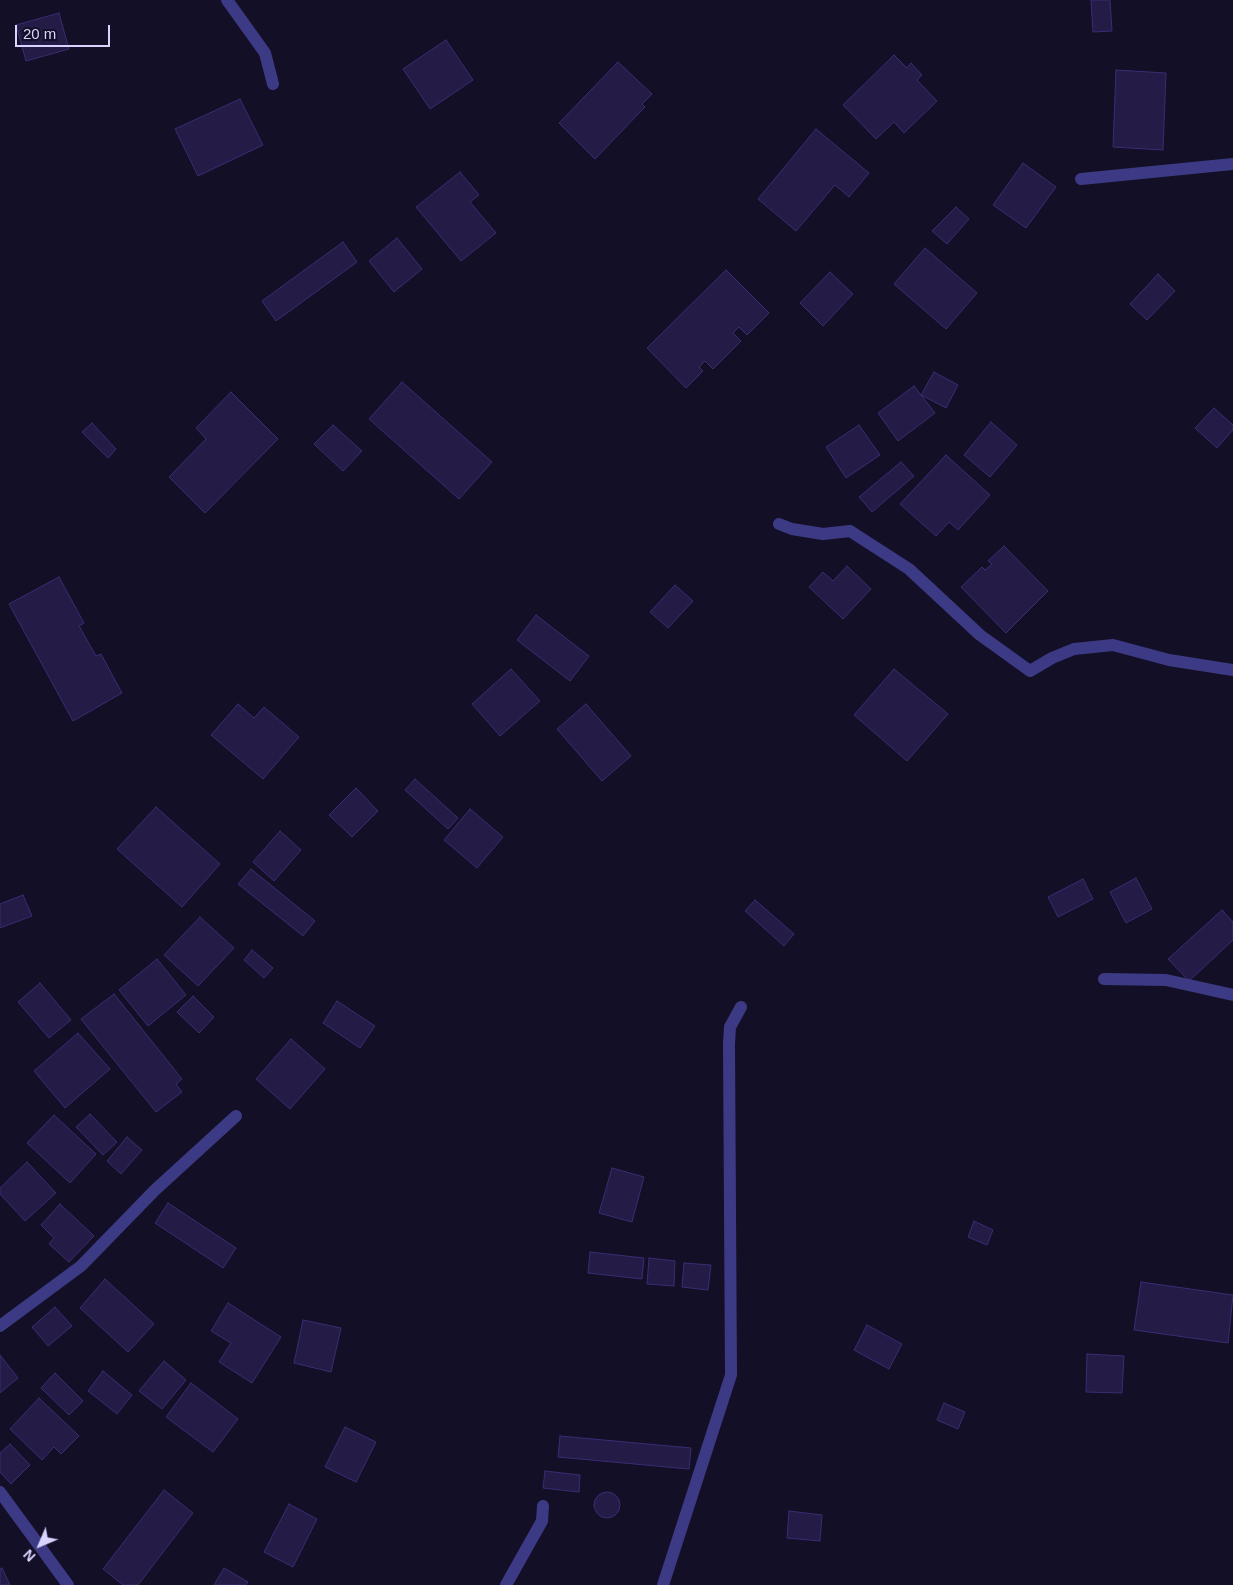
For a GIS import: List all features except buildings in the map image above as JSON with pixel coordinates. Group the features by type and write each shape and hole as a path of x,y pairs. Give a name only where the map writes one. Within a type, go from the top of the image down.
{"street":[{"path":"227,0 265,53 273,84"},
{"path":"1081,179 1233,164"},
{"path":"779,524 792,529 823,534 850,530 909,569 980,635 1030,671 1052,658 1074,649 1113,645 1169,660 1233,670"},
{"path":"1104,978 1166,980 1233,995"},
{"path":"663,1585 731,1375 729,1044 730,1028 741,1007"},
{"path":"0,1326 81,1266 155,1190 236,1116"},
{"path":"0,1492 68,1585"},
{"path":"506,1585 542,1521 543,1506"}]}
